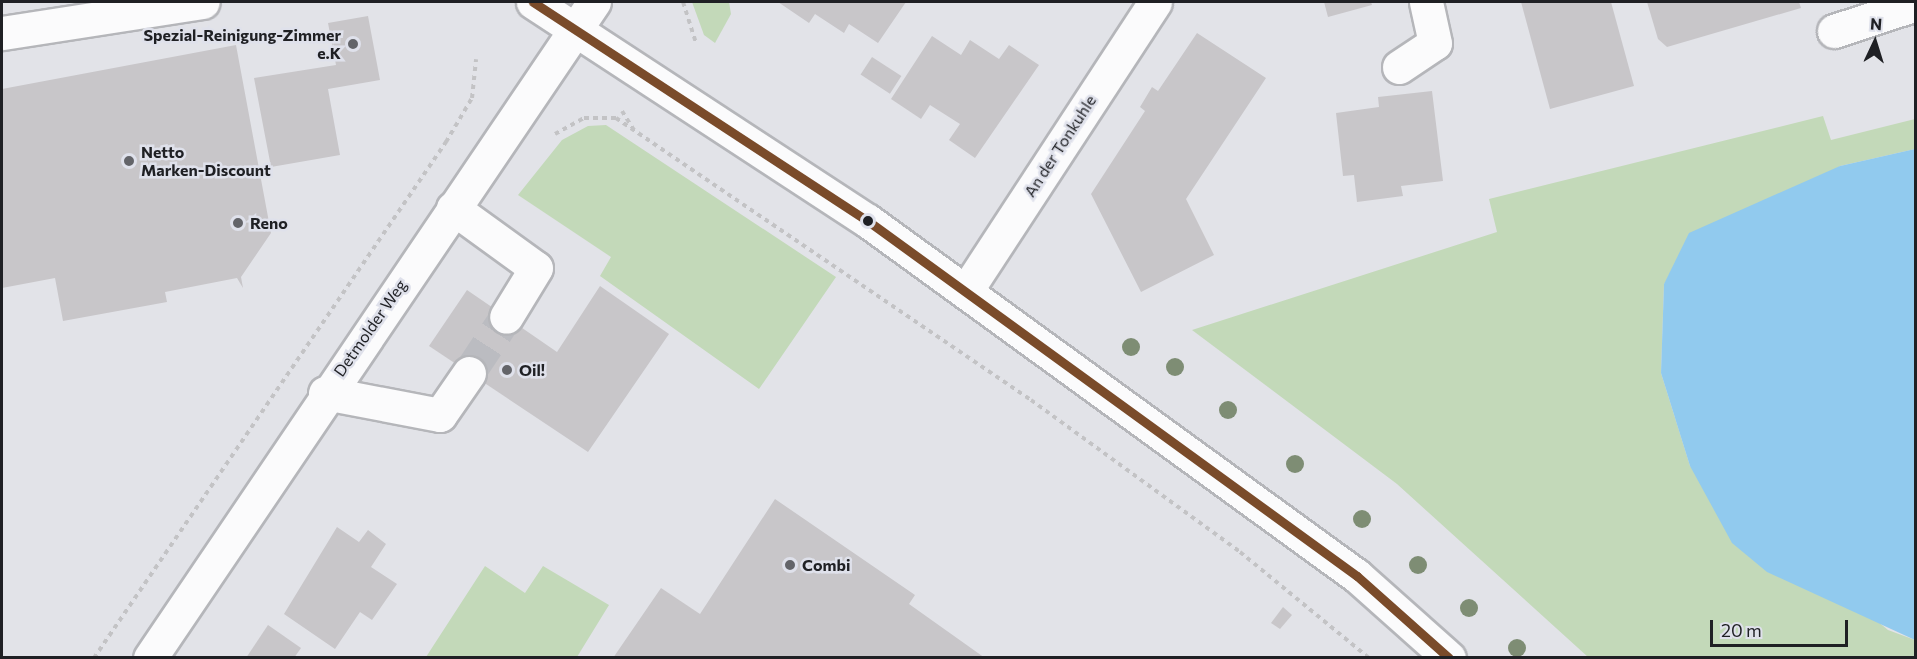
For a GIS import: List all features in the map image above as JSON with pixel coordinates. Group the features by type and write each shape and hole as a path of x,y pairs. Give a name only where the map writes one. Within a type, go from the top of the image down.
{"street":[{"path":"2,33 203,2"},
{"path":"533,2 572,32 669,86 966,291 1357,576 1449,657"},
{"name":"Detmolder Weg","path":"150,657 325,393 594,2"},
{"name":"An der Tonkuhle","path":"966,291 1155,2"},
{"path":"1399,67 1435,43 1426,2"},
{"path":"1834,30 1916,4"},
{"path":"453,208 536,268 506,317"},
{"path":"325,393 440,415 469,373"}],"path":[{"path":"683,2 696,43"},
{"path":"94,657 446,142 472,98 477,59"},
{"path":"548,137 584,118 616,118 1031,400 1240,552 1369,657"}],"green space":[{"path":"692,2 729,2 731,14 715,43 704,35"},
{"path":"1823,116 1831,140 1915,119 1915,149 1840,166 1664,284 1661,373 1690,466 1888,630 1915,640 1915,657 1588,657 1397,484 1192,330 1497,232 1489,199"},
{"path":"606,125 836,277 759,389 600,276 611,257 518,195 562,140 588,126"},
{"path":"485,566 525,593 543,566 609,605 577,657 426,657"}],"water":[{"path":"1916,149 1915,640 1767,572 1732,543 1690,466 1661,373 1664,284 1689,233 1840,166"}],"building":[{"path":"778,2 906,2 878,43 849,24 844,33 815,14 809,23"},
{"path":"1324,2 1371,2 1372,5 1328,17"},
{"path":"1521,2 1611,2 1634,86 1550,109"},
{"path":"1647,2 1799,2 1801,8 1667,47 1658,39"},
{"path":"368,16 380,80 328,89 340,155 271,167 254,78 336,65 328,23"},
{"path":"1197,33 1266,78 1186,199 1214,255 1141,292 1091,194 1145,111 1140,107 1152,87 1158,91"},
{"path":"932,36 961,55 970,40 999,59 1009,45 1039,65 975,158 949,140 960,124 930,105 921,119 891,99"},
{"name":"Netto Marken-Discount","path":"236,45 271,233 241,277 243,288 237,278 165,292 167,302 63,321 55,278 2,288 2,89"},
{"path":"872,57 901,76 890,94 861,75"},
{"path":"1432,91 1443,181 1401,186 1403,196 1357,202 1354,175 1343,176 1336,113 1379,107 1378,97"},
{"path":"600,286 669,334 588,452 429,346 467,290 557,352"},
{"name":"Combi","path":"775,499 915,595 909,604 985,658 613,658 661,588 700,614"},
{"path":"337,527 359,542 368,530 386,544 371,567 397,584 372,620 360,612 335,649 284,614"},
{"path":"1283,607 1292,615 1280,629 1271,623"},
{"path":"268,625 301,648 294,658 246,658"}],"tunnel":[{"path":"469,373 506,317"}],"transit line":[{"path":"533,2 868,221 1357,576 1449,658"}],"place":[{"name":"Spezial-Reinigung-Zimmer e.K","path":"353,44"},
{"name":"Netto Marken-Discount","path":"129,161"},
{"name":"Reno","path":"238,223"},
{"name":"Oil!","path":"507,370"},
{"name":"Combi","path":"790,565"}]}
